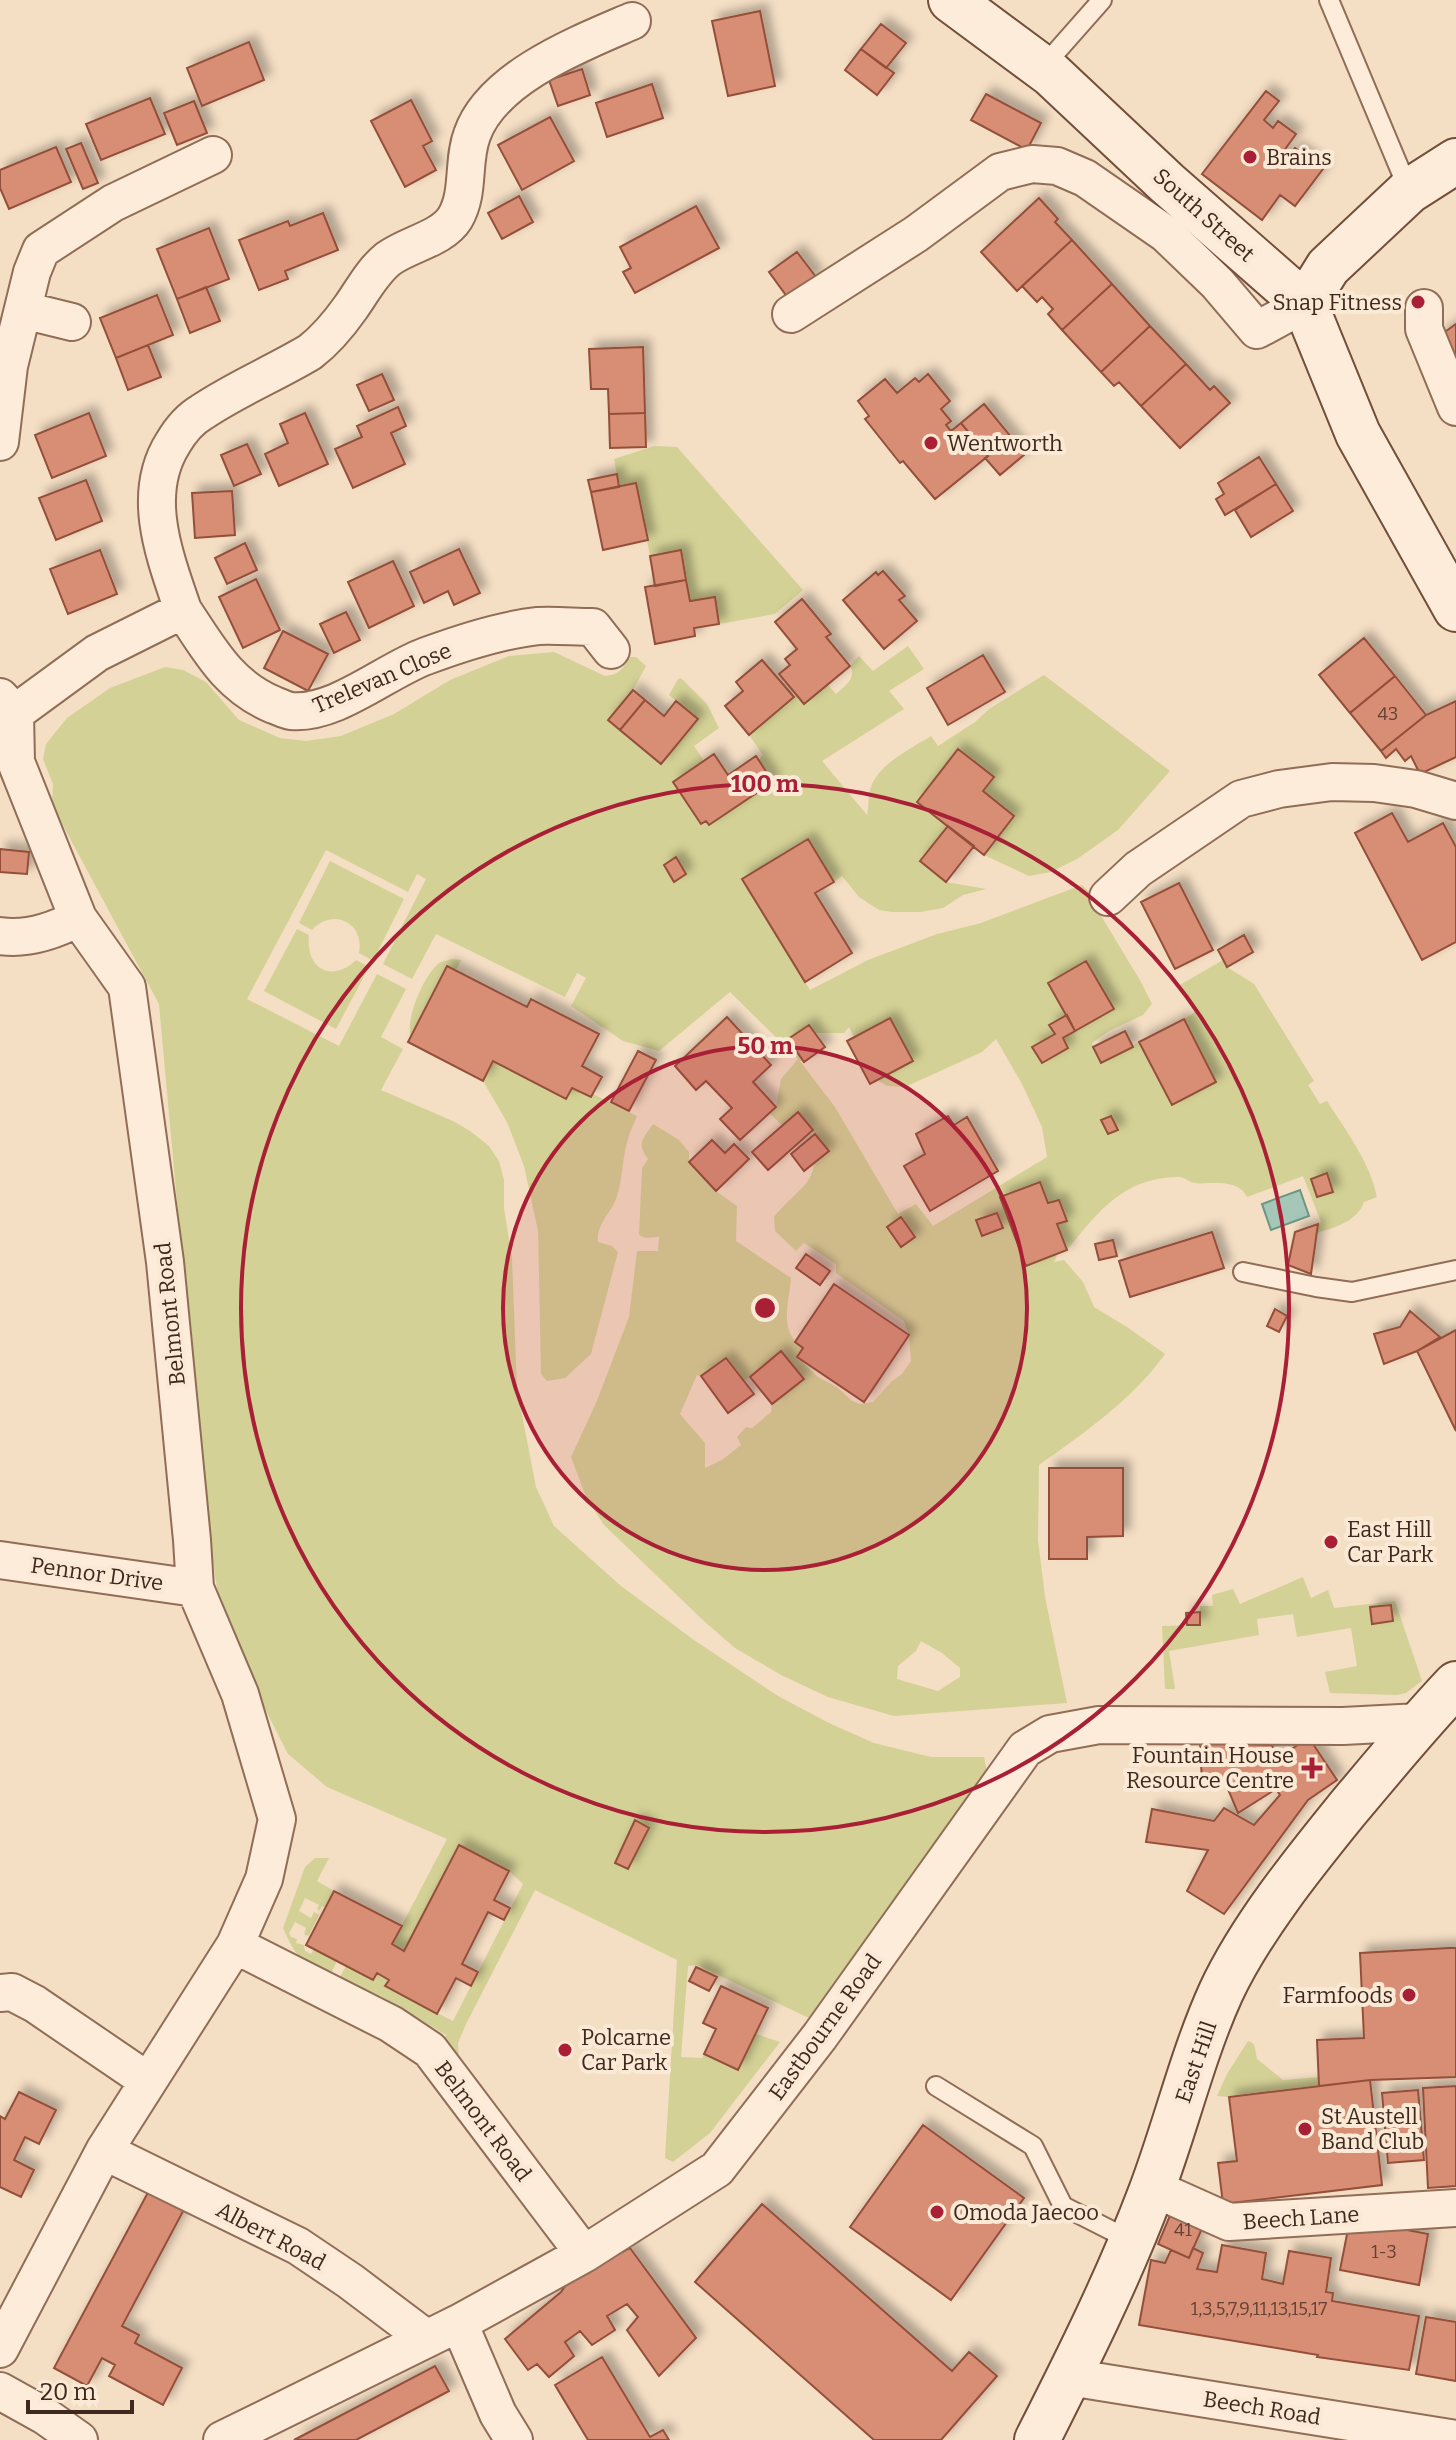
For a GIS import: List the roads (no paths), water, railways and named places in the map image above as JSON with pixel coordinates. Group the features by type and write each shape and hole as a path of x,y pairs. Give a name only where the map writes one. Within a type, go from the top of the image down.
{"street":[{"name":"South Street","path":"951,0 1042,68 1305,304 1358,434 1456,609"},
{"name":"Trelevan Close","path":"602,625 538,626 491,635 426,656 321,707 289,711 251,694 238,684 216,659 183,610 164,554 156,507 158,481 166,455 180,432 199,413 310,352 339,325 369,279 386,261 453,222 461,206 471,136 495,100 554,55 632,21"},
{"path":"0,442 9,366 41,250 113,203 213,155"},
{"path":"791,314 916,234 1000,172 1032,164 1057,166 1085,178 1166,234 1217,283 1257,330 1305,304 1328,267 1409,191 1456,161"},
{"path":"1424,308 1424,329 1456,407"},
{"path":"23,310 72,322"},
{"path":"8,705 97,653 183,610"},
{"name":"Belmont Road","path":"0,2349 104,2151 235,1945 264,1879 277,1819 240,1694 195,1588 165,1262 127,987 78,918 16,762 8,705"},
{"path":"1108,897 1138,869 1241,799 1279,789 1332,782 1374,783 1416,789 1456,801"},
{"path":"0,936 33,936 56,930 78,918"},
{"name":"Pennor Drive","path":"0,1560 195,1588"},
{"path":"1420,1722 1456,1684"},
{"name":"East Hill","path":"1037,2440 1132,2241 1222,1990 1300,1867 1420,1722"},
{"name":"Eastbourne Road","path":"222,2440 459,2323 584,2254 717,2169 820,2036 1025,1749 1050,1734 1099,1725 1328,1727 1420,1722"},
{"name":"Belmont Road","path":"235,1945 391,2024 430,2050 584,2254"},
{"path":"0,1993 12,1992 35,2004 148,2081"},
{"name":"Albert Road","path":"104,2151 298,2246 427,2339"},
{"name":"Beech Lane","path":"1153,2188 1229,2222 1456,2208"},
{"path":"459,2323 498,2414 514,2440"},
{"name":"Beech Road","path":"1069,2377 1456,2439"},
{"path":"0,2391 45,2416 79,2440"}],"lane":[{"path":"1042,68 1102,0"},
{"path":"1329,0 1409,191"},
{"path":"1243,1272 1352,1292 1456,1270"},
{"path":"936,2086 1033,2146 1063,2206 1132,2241"}],"place":[{"name":"Brains","path":"1250,157"},
{"name":"Snap Fitness","path":"1418,302"},
{"name":"Wentworth","path":"931,443"},
{"name":"East Hill Car Park","path":"1331,1542"},
{"name":"Fountain House Resource Centre","path":"1312,1768"},
{"name":"Farmfoods","path":"1409,1995"},
{"name":"Polcarne Car Park","path":"565,2050"},
{"name":"St Austell Band Club","path":"1305,2129"},
{"name":"Omoda Jaecoo","path":"937,2212"}]}
